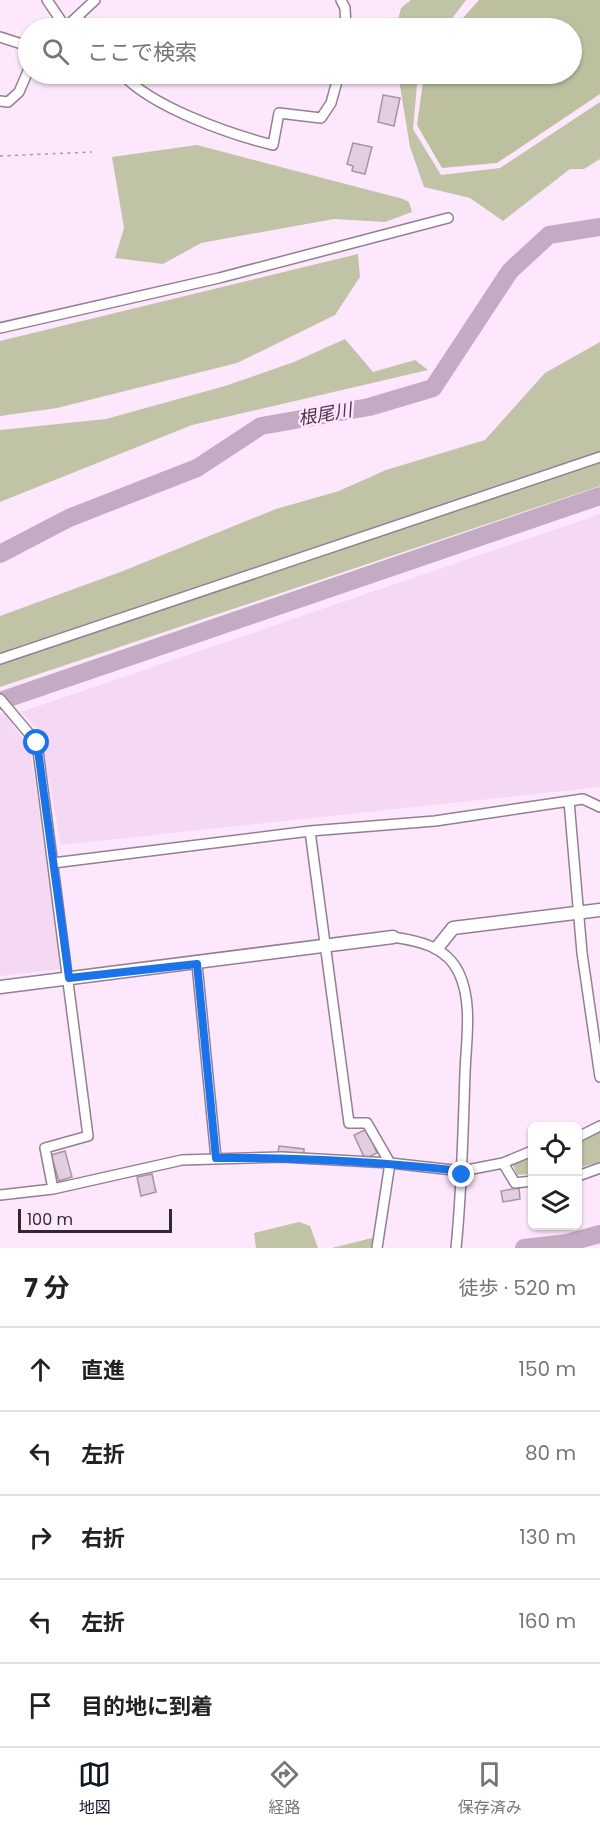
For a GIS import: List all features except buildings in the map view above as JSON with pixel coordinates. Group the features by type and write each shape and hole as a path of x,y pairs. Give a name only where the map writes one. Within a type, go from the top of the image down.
{"street":[{"path":"47,0 59,18"},
{"path":"78,18 95,0"},
{"path":"341,0 345,8 346,18"},
{"path":"0,37 18,43"},
{"path":"0,101 8,102 19,92 22,84"},
{"path":"131,84 137,90 160,102 242,136 273,145 279,113 321,118 331,103 336,84"},
{"path":"0,328 219,278 448,218"},
{"path":"0,659 600,457"},
{"path":"0,699 37,743 88,1136 45,1148 52,1189"},
{"path":"53,863 310,831 435,821 583,799 600,807"},
{"path":"569,801 582,953 600,1077"},
{"path":"310,831 349,1124 367,1123 390,1163 377,1248"},
{"path":"437,948 453,928 600,910"},
{"path":"0,987 197,964 393,937 420,941 437,948 458,971 467,1000 462,1171 456,1243"},
{"path":"197,964 216,1158"},
{"path":"582,1135 600,1126"},
{"path":"0,1195 52,1189 182,1160 282,1157 390,1163 462,1171 503,1163 528,1153"},
{"path":"503,1163 515,1183 528,1181"},
{"path":"582,1175 600,1168"}],"path":[{"path":"0,156 92,152"}],"shaded area":[{"path":"600,514 600,787 61,845 40,731 21,712"},
{"path":"4,713 30,748 62,969 0,976 0,714"}],"green space":[{"path":"411,0 466,0 452,18 398,18 401,8"},
{"path":"479,0 600,0 600,94 497,163 442,168 417,125 423,84 582,84 582,18 463,18"},
{"path":"400,84 417,84 413,129 441,175 500,168 600,102 600,159 584,169 570,169 503,221 470,198 424,187 410,147"},
{"path":"197,145 403,199 409,202 412,212 385,222 334,219 201,243 163,264 115,258 124,228 112,157"},
{"path":"358,254 360,277 335,315 237,363 57,408 0,416 0,341"},
{"path":"345,339 373,372 415,360 428,370 192,425 0,502 0,430 106,419 225,386 294,362"},
{"path":"600,342 600,486 0,687 0,616 123,571 276,509 339,491 386,470 485,440 545,373"},
{"path":"600,1129 600,1162 582,1167 582,1137"},
{"path":"528,1156 528,1174 517,1175 512,1162"},
{"path":"299,1222 310,1226 318,1248 256,1248 254,1233"},
{"path":"372,1238 372,1248 332,1248"}],"waterway":[{"name":"根尾川","path":"0,554 69,518 197,468 261,426 369,407 433,388 510,271 549,235 600,227"},
{"path":"0,701 600,496"},
{"path":"524,1248 567,1243 600,1234"}],"route":[{"path":"37,743 69,978 197,964 216,1158 282,1157 390,1163 462,1171 462,1175"}]}
